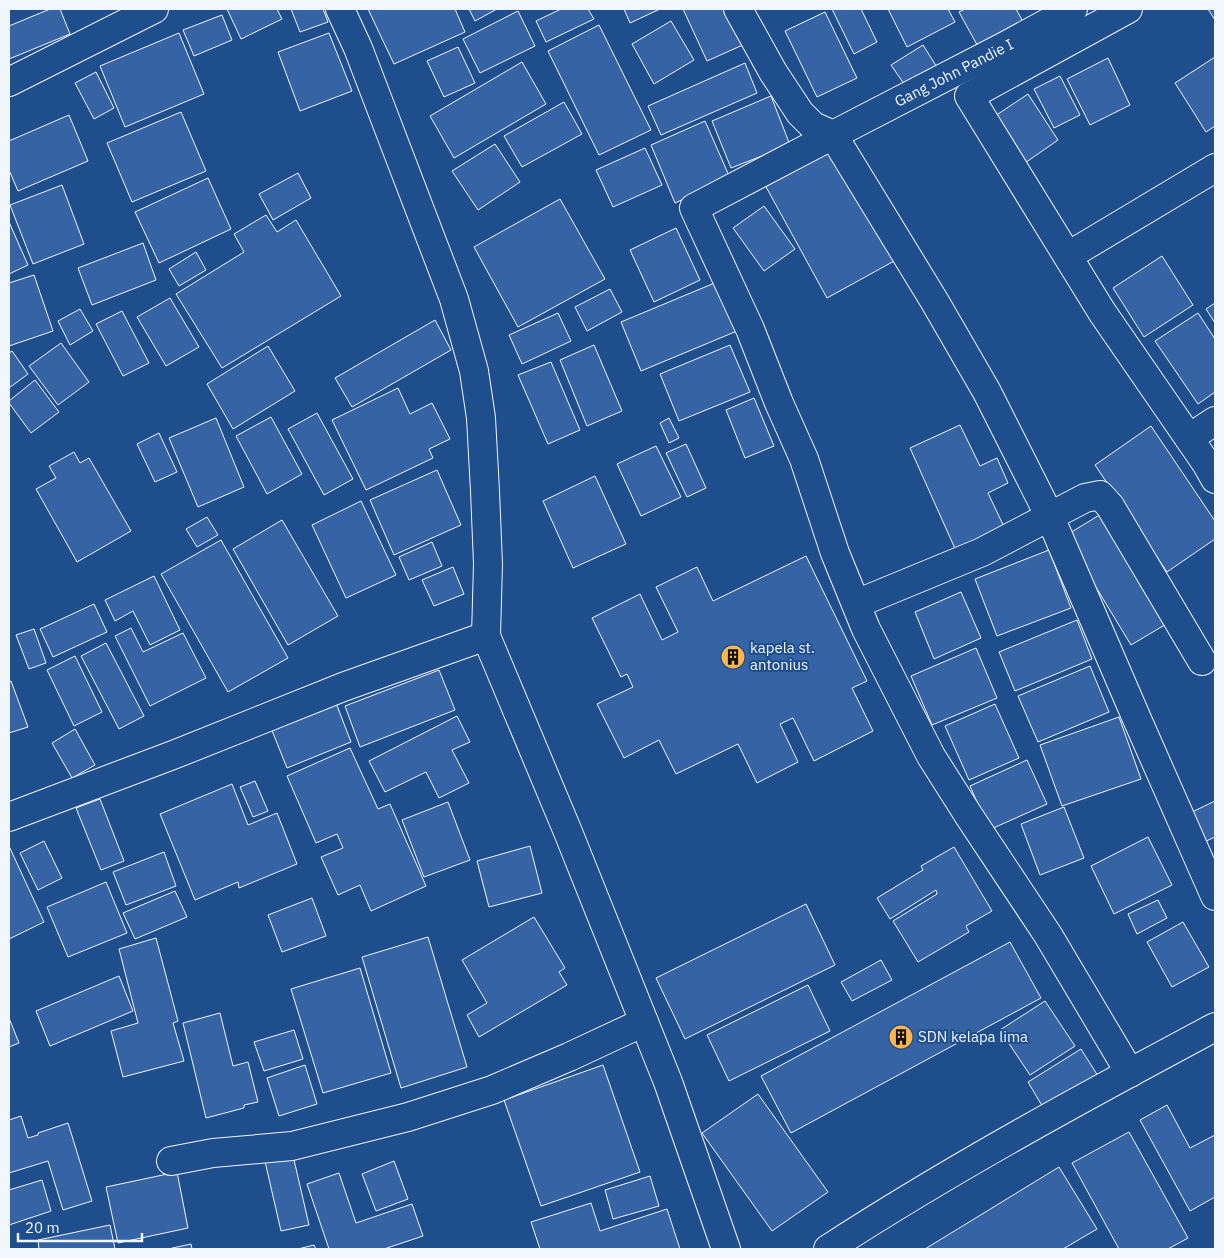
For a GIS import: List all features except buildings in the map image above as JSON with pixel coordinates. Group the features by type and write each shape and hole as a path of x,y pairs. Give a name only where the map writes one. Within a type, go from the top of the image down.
{"street":[{"path":"9,82 154,9"},
{"path":"340,9 358,48 454,299 474,371 481,418 486,491 488,564 486,636 568,832 668,1082 726,1249"},
{"path":"738,9 773,72 800,113 813,126 833,135 935,302 987,392 1050,517 1215,896"},
{"name":"Gang John Pandie I","path":"856,604 835,553 804,459 779,404 750,329 694,208 1073,9"},
{"path":"1128,9 969,96 1102,312 1189,438 1212,466"},
{"path":"1068,256 1215,168"},
{"path":"1189,438 1215,421"},
{"path":"1130,1073 1048,935 931,756 866,629 856,604 982,552 1085,498 1100,494 1110,506 1202,662"},
{"path":"9,817 343,687 486,636"},
{"path":"171,1161 213,1153 292,1146 408,1118 492,1090 644,1022"},
{"path":"828,1249 872,1220 946,1176 1215,1027"}],"place":[{"name":"kapela st. antonius","path":"733,657"},
{"name":"SDN kelapa lima","path":"901,1037"}]}
